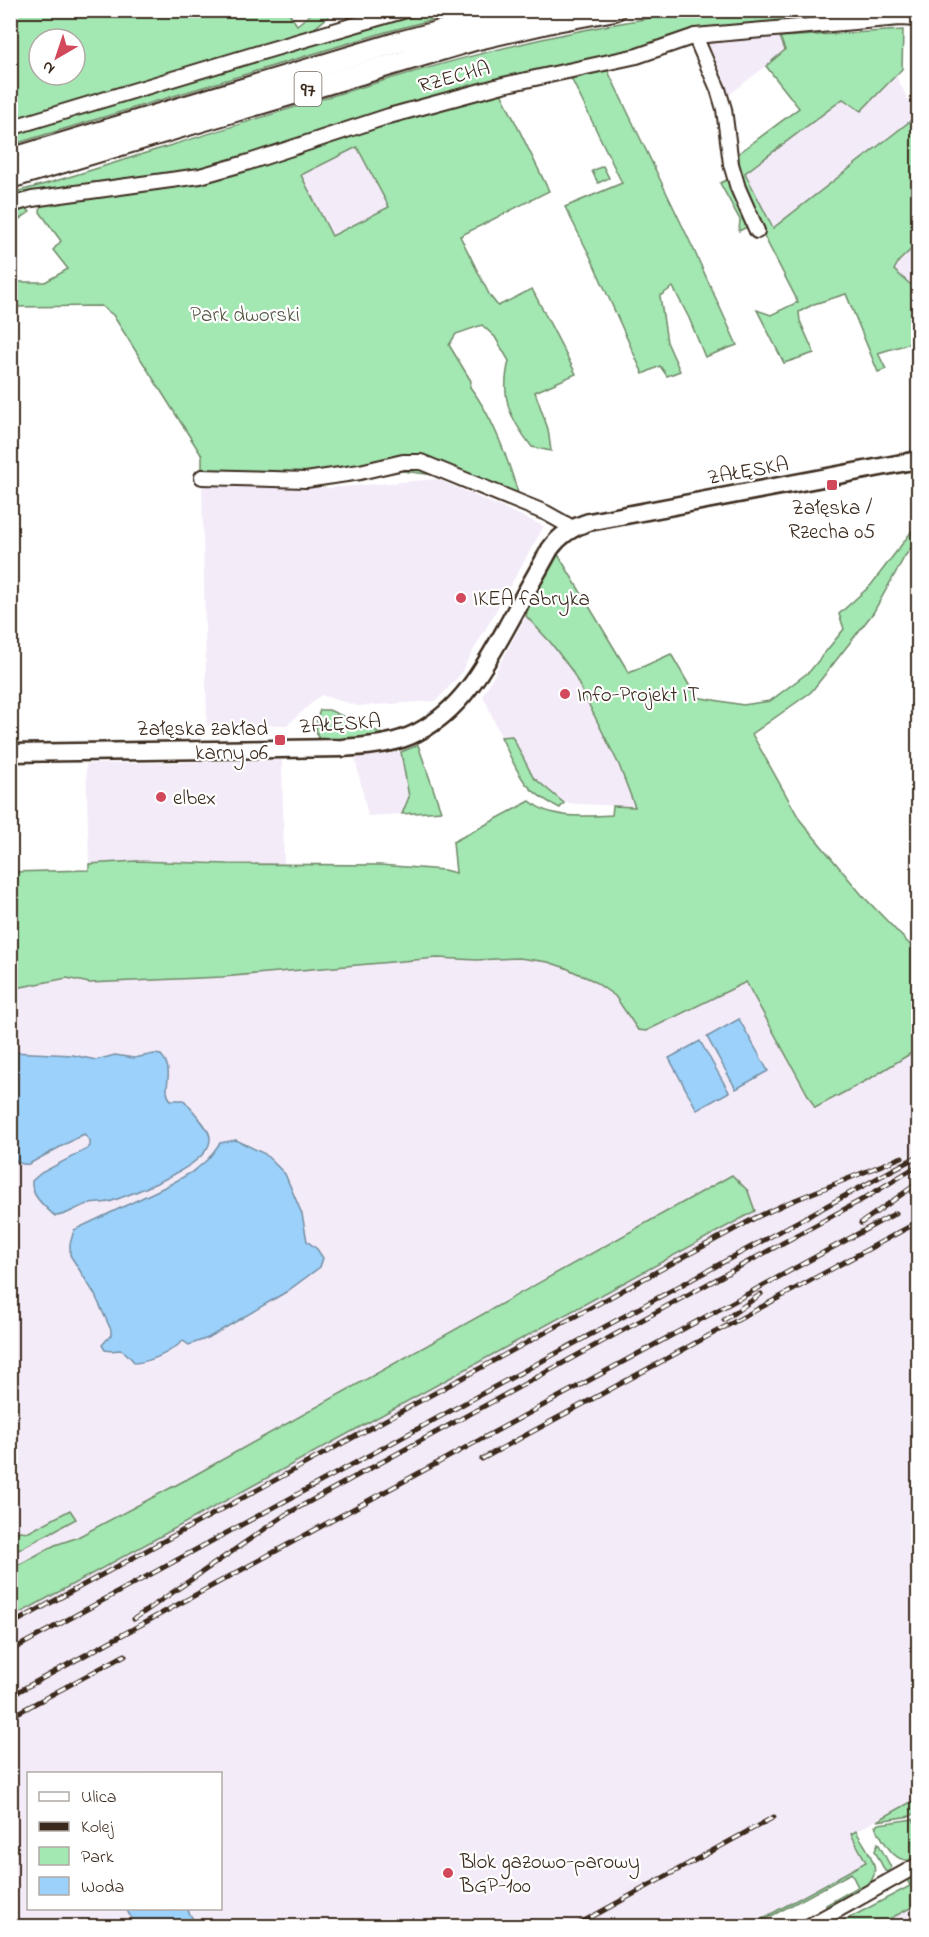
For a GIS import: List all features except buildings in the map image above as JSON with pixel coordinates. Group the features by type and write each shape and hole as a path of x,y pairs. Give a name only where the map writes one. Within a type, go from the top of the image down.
{"main road":[{"name":"97","path":"10,159 409,40 520,10"},
{"name":"97","path":"10,178 478,39 615,10"}],"street":[{"path":"10,128 406,10"},
{"name":"RZECHA","path":"10,206 42,198 200,176 389,116 503,85 637,56 695,36 916,18"},
{"path":"695,36 718,89 724,109 731,164 738,188 757,231"},
{"name":"ZAŁĘSKA","path":"10,753 342,748 375,746 398,741 432,724 462,698 492,655 550,549 556,541 573,528 589,522 918,460"},
{"path":"202,477 306,480 360,472 403,462 421,462 546,513 573,528"},
{"path":"809,1926 918,1865"}],"shaded area":[{"path":"780,37 786,50 729,95 723,75 707,42"},
{"path":"896,76 917,117 772,228 745,173 844,98 861,111"},
{"path":"357,147 389,207 332,236 301,175"},
{"path":"918,243 918,291 894,270 899,261"},
{"path":"437,479 544,526 459,676 436,701 358,706 321,695 287,725 207,726 202,486 329,488"},
{"path":"526,616 551,643 572,671 619,765 636,807 564,803 533,777 512,736 501,737 483,695"},
{"path":"401,752 409,797 402,814 368,816 355,758"},
{"path":"282,760 284,864 136,861 89,864 86,764"},
{"path":"437,958 477,960 519,958 548,962 592,980 615,996 638,1030 646,1031 746,981 815,1107 871,1078 918,1049 918,1798 851,1834 866,1862 749,1926 11,1926 11,989 67,978 89,983 222,977"},
{"path":"918,1904 918,1926 876,1926"}],"green space":[{"path":"11,11 295,11 290,15 297,25 312,13 310,11 335,11 310,32 11,123"},
{"path":"356,11 385,11 341,23"},
{"path":"420,11 465,11 386,32 11,145 11,133"},
{"path":"700,11 847,11 838,18 691,29 617,55 192,172 11,201 11,193 433,66 566,34"},
{"path":"903,30 902,69 861,111 843,99 745,173 773,228 918,115 918,243 899,261 894,270 918,291 918,341 878,353 886,369 878,372 846,294 814,304 799,312 800,321 814,353 784,363 757,310 771,315 798,302 761,230 739,178 739,153 799,108 766,66 785,50 780,37"},
{"path":"918,30 918,98 914,46"},
{"path":"607,69 737,345 705,357 673,287 660,296 667,342 680,371 667,376 660,366 643,374 590,256 565,207 622,183 571,78"},
{"name":"Park dworski","path":"500,91 549,191 460,236 490,296 498,306 532,289 576,374 535,392 548,429 551,451 532,447 512,416 506,397 506,374 509,361 495,337 482,325 456,334 449,345 471,381 470,387 486,411 504,452 518,493 457,471 448,465 443,476 402,471 327,484 202,480 202,456 113,315 101,306 11,307 10,282 45,282 68,269 53,250 61,241 40,212 41,205 46,202 288,153 298,155 328,141","holes":["357,147 389,207 332,236 301,175"]},
{"path":"603,166 609,178 598,183 592,171"},
{"path":"727,174 748,219 747,227 739,231 740,220 720,183 727,180"},
{"path":"26,208 30,212 11,225 10,211"},
{"path":"918,523 918,539 905,556 873,613 834,663 811,692 752,734 800,820 862,895 918,953 918,1049 871,1078 815,1108 746,982 646,1031 638,1030 615,996 592,980 548,962 519,958 477,960 437,958 222,977 89,983 67,978 11,989 10,872 89,870 89,864 136,861 380,865 456,873 453,842 530,801 548,811 569,816 612,815 613,806 635,807 619,765 572,671 551,643 526,616 529,605 556,551 629,673 671,654 696,697 743,705 770,701 810,671 844,629 839,614 871,585"},
{"path":"320,710 329,710 381,733 381,738 321,742 316,726"},
{"path":"512,736 533,777 564,803 560,808 537,794 523,779 501,737"},
{"path":"418,745 441,811 402,814 409,797 401,752"},
{"path":"732,1175 748,1191 755,1211 11,1618 11,1569 55,1545 76,1538 193,1476"},
{"path":"70,1510 76,1519 11,1554 11,1534 20,1531 29,1532"},
{"path":"918,1798 918,1811 911,1816 877,1821"},
{"path":"913,1819 918,1829 918,1858 903,1860 887,1846 875,1826"},
{"path":"856,1831 874,1865 874,1873 866,1887 850,1898 826,1909 826,1905 858,1887 851,1873 753,1926 749,1926 866,1862 851,1834"},
{"path":"878,1843 891,1867 889,1872 885,1871 875,1851"},
{"path":"918,1872 918,1904 876,1926 834,1926 910,1886 907,1879"}],"water":[{"path":"739,1019 768,1071 736,1089 707,1037"},
{"path":"700,1041 729,1092 697,1110 669,1058"},
{"path":"11,1052 73,1055 96,1060 115,1055 134,1058 161,1055 168,1068 168,1096 171,1100 184,1100 203,1124 210,1138 207,1148 186,1168 153,1185 109,1202 92,1203 55,1216 36,1196 32,1181 41,1173 87,1149 90,1141 84,1134 29,1164 20,1163 15,1159 11,1154"},
{"path":"236,1140 265,1154 285,1174 302,1214 307,1241 323,1258 320,1267 286,1292 208,1338 189,1345 183,1341 161,1355 135,1363 120,1350 105,1350 102,1345 111,1335 111,1330 94,1293 70,1255 74,1230 169,1185 194,1171 208,1159 220,1143"},
{"path":"127,1910 188,1910 197,1926 136,1926"}],"railway":[{"path":"10,1651 918,1156"},
{"path":"10,1625 755,1218 902,1157"},
{"path":"134,1619 285,1515 865,1198 914,1168"},
{"path":"861,1223 918,1183"},
{"path":"10,1696 896,1213"},
{"path":"482,1459 918,1222"},
{"path":"724,1320 761,1294"},
{"path":"10,1717 125,1655"},
{"path":"575,1926 774,1817"}],"place":[{"name":"Załęska / Rzecha 05","path":"832,485"},
{"name":"IKEA fabryka","path":"461,598"},
{"name":"Info-Projekt IT","path":"565,694"},
{"name":"Załęska zakład karny 06","path":"280,740"},
{"name":"elbex","path":"161,797"},
{"name":"Blok gazowo-parowy BGP-100","path":"448,1873"}]}
